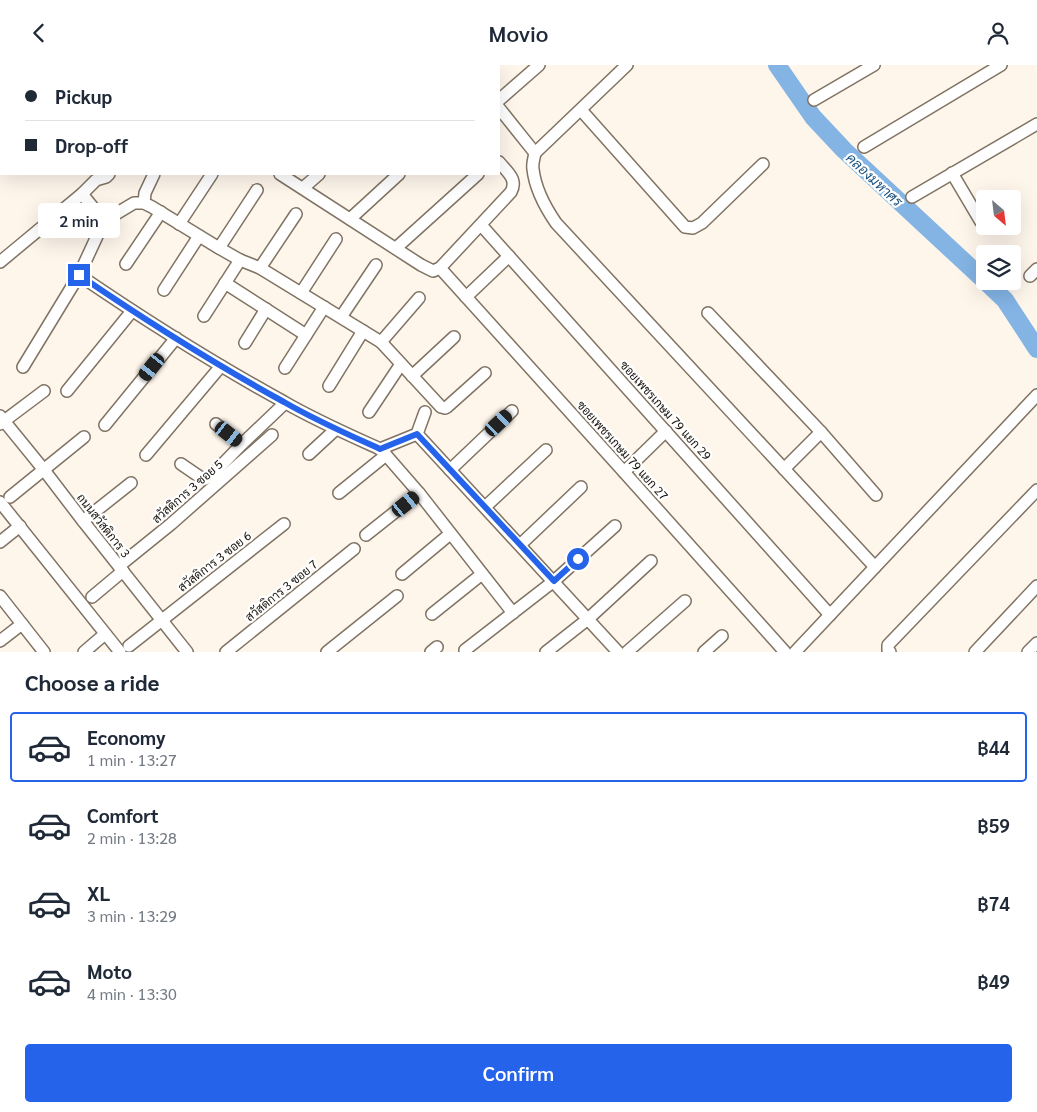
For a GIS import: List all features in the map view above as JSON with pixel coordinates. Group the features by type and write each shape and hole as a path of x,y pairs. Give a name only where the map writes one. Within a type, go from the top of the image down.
{"street":[{"path":"500,98 539,65"},
{"path":"627,65 535,153 532,167 538,189 548,212 556,223 875,567"},
{"path":"814,100 874,65"},
{"path":"864,147 1000,65"},
{"path":"500,109 535,153"},
{"path":"581,110 685,227 693,228 702,223 763,164"},
{"path":"912,197 1037,124"},
{"path":"282,175 433,271 440,268 511,192 514,180 500,163"},
{"path":"952,173 976,215"},
{"path":"144,203 145,193 154,175"},
{"path":"179,223 211,175"},
{"path":"303,188 318,175"},
{"path":"350,219 395,175"},
{"path":"396,248 477,175"},
{"path":"0,262 82,194 97,177"},
{"path":"219,248 257,190"},
{"path":"82,194 104,221"},
{"path":"23,367 79,275 104,221 134,203 144,203 240,260 260,267 381,342 442,407 447,407 485,373"},
{"path":"126,264 161,212"},
{"path":"260,267 296,214"},
{"name":"ซอยเพชรเกษม 79 แยก 29","path":"481,225 830,615"},
{"path":"164,290 199,236"},
{"path":"301,293 336,239"},
{"path":"466,297 509,256"},
{"path":"204,315 240,260"},
{"path":"341,317 376,265"},
{"name":"ซอยเพชรเกษม 79 แยก 27","path":"440,268 785,652"},
{"path":"79,275 132,311 221,366 285,403 383,452 419,493 513,613"},
{"path":"225,283 306,335"},
{"path":"381,342 419,298"},
{"path":"286,368 324,307"},
{"path":"245,343 266,309"},
{"path":"67,391 132,311"},
{"path":"708,313 821,432 876,495"},
{"path":"329,386 363,331"},
{"path":"412,376 454,337"},
{"path":"105,425 176,338"},
{"path":"369,412 400,363"},
{"path":"146,455 221,366"},
{"path":"1,421 44,391"},
{"path":"795,652 1037,395"},
{"path":"181,464 205,479 211,476 285,403"},
{"path":"450,470 512,411"},
{"path":"339,493 383,452 417,434 425,412"},
{"name":"ถนนสวัสดิการ 3","path":"1,421 44,470 187,652"},
{"path":"216,424 242,444"},
{"path":"309,454 336,429"},
{"path":"624,472 666,431"},
{"path":"784,469 821,432"},
{"path":"417,434 618,652"},
{"name":"สวัสดิการ 3 ซอย 5","path":"92,597 272,435"},
{"path":"84,437 5,500 20,526 105,634 124,649"},
{"path":"485,507 546,450"},
{"path":"83,521 131,483"},
{"path":"520,545 581,487"},
{"path":"890,652 888,645 1037,490"},
{"path":"366,535 419,493"},
{"name":"สวัสดิการ 3 ซอย 6","path":"124,649 284,524"},
{"path":"465,650 554,581 615,525"},
{"path":"0,542 20,526"},
{"path":"402,573 450,534"},
{"name":"สวัสดิการ 3 ซอย 7","path":"226,652 354,549"},
{"path":"546,652 588,619 651,561"},
{"path":"432,614 482,574"},
{"path":"975,652 1037,585"},
{"path":"0,596 44,652"},
{"path":"327,652 397,596"},
{"path":"627,652 685,601"},
{"path":"0,641 22,624"},
{"path":"84,652 105,634"},
{"path":"704,652 722,636"},
{"path":"1028,652 1037,643"}],"waterway":[{"name":"คลองมหาศร","path":"777,65 813,117 844,150 976,273"},
{"name":"คลองมหาศร","path":"994,290 1005,300 1037,349"}],"route":[{"path":"79,275 132,311 221,366 285,403 336,429 380,449 417,434 554,581 578,559"}]}
